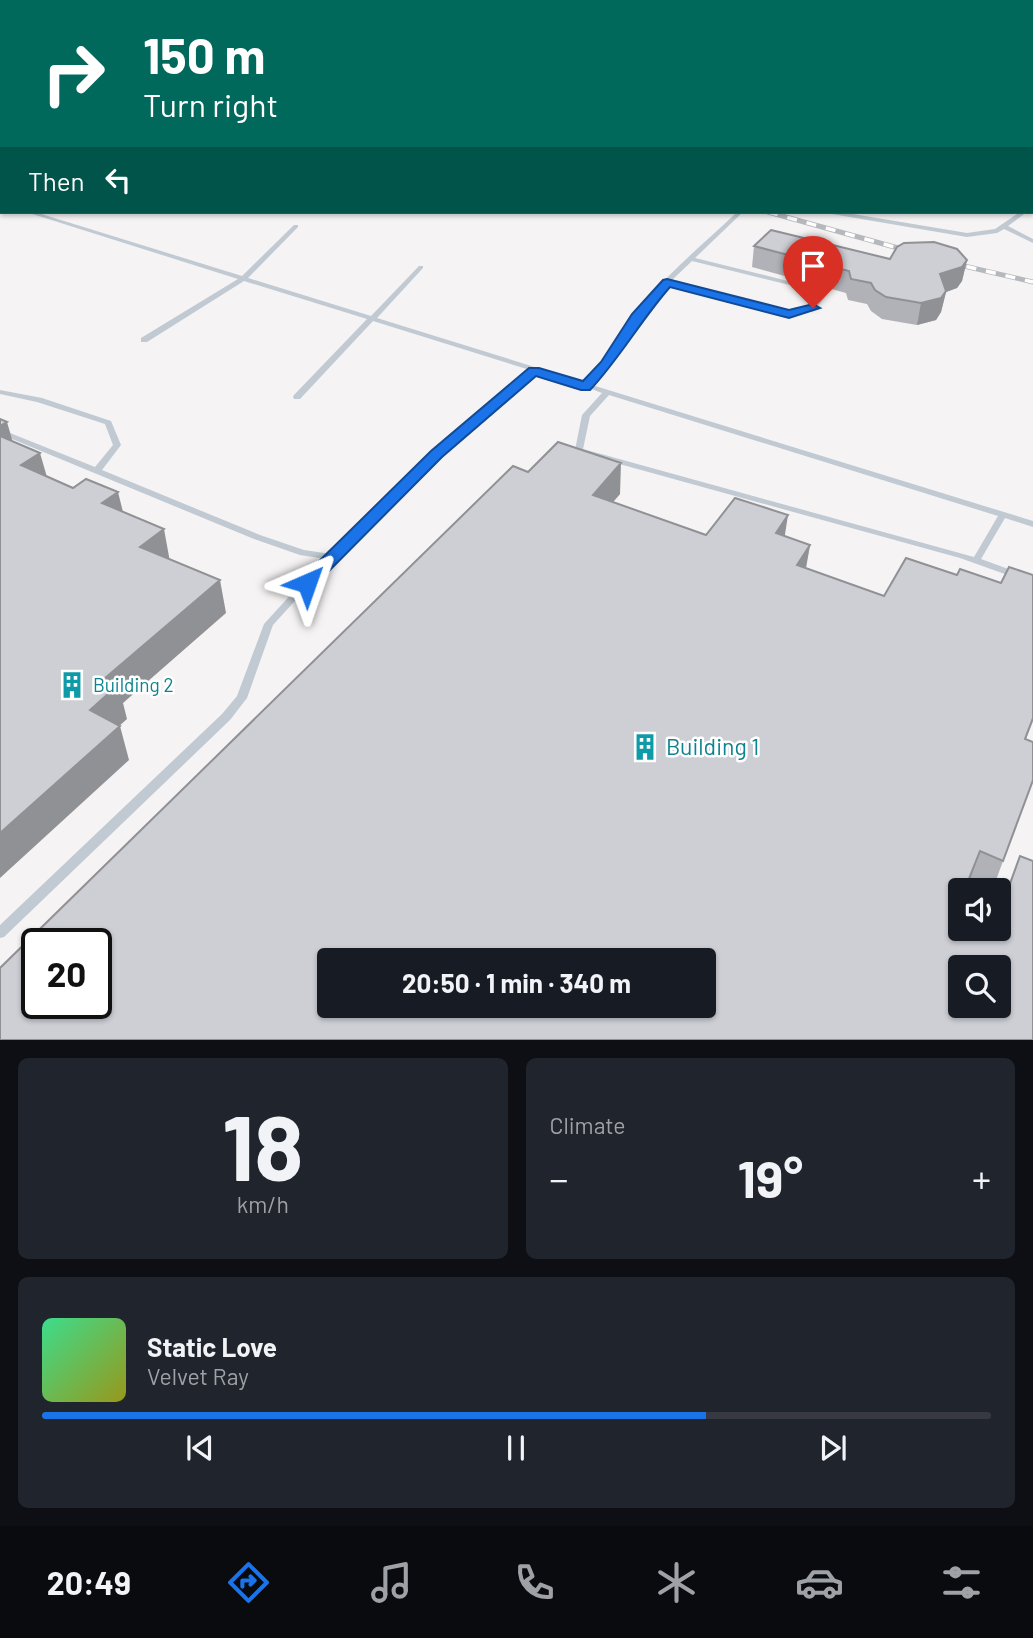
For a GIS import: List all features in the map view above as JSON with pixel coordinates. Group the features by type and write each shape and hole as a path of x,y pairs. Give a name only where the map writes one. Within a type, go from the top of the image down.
{"lane":[{"path":"35,214 1033,524"},
{"path":"586,387 607,364 637,317 667,282 738,214"},
{"path":"844,214 967,235 997,231 1021,214"},
{"path":"145,340 243,279 296,226"},
{"path":"1004,227 1033,242"},
{"path":"667,282 789,314 812,310 826,292 691,260"},
{"path":"298,397 421,267"},
{"path":"0,933 226,718 242,698 269,624 331,557 437,454 534,370"},
{"path":"0,392 40,400 108,423 117,445 97,471"},
{"path":"607,393 586,415 579,450 976,561 1033,581"},
{"path":"0,431 258,537 303,553 331,557"},
{"path":"976,561 1003,515"}],"building":[{"path":"771,230 890,259 897,247 904,243 934,242 957,249 967,260 962,267 940,274 946,291 941,298 921,303 886,297 875,290 871,283 851,279 849,271 754,246"},
{"name":"Building 2","path":"0,436 40,453 21,465 73,488 86,479 118,492 102,503 164,529 140,547 220,580 104,679 118,685 90,710 120,726 0,833"},
{"name":"Building 1","path":"558,442 621,463 593,495 706,535 735,498 788,515 776,533 810,545 797,565 884,596 906,558 957,575 960,569 1001,583 1009,567 1033,575 1033,718 1025,739 1033,742 1033,780 1003,861 980,851 969,878 948,878 948,941 1011,941 1011,881 1020,856 1033,861 1033,1040 0,1040 0,968 21,947 21,1019 112,1019 112,928 41,928 513,466 528,472"}],"railway":[{"path":"775,214 916,253"},
{"path":"947,262 1033,282"}],"place":[{"name":"Building 2","path":"72,685"},
{"name":"Building 1","path":"645,747"}],"route":[{"path":"307,583 437,454 534,370 586,387 607,364 637,317 667,282 789,314 813,308"}]}
